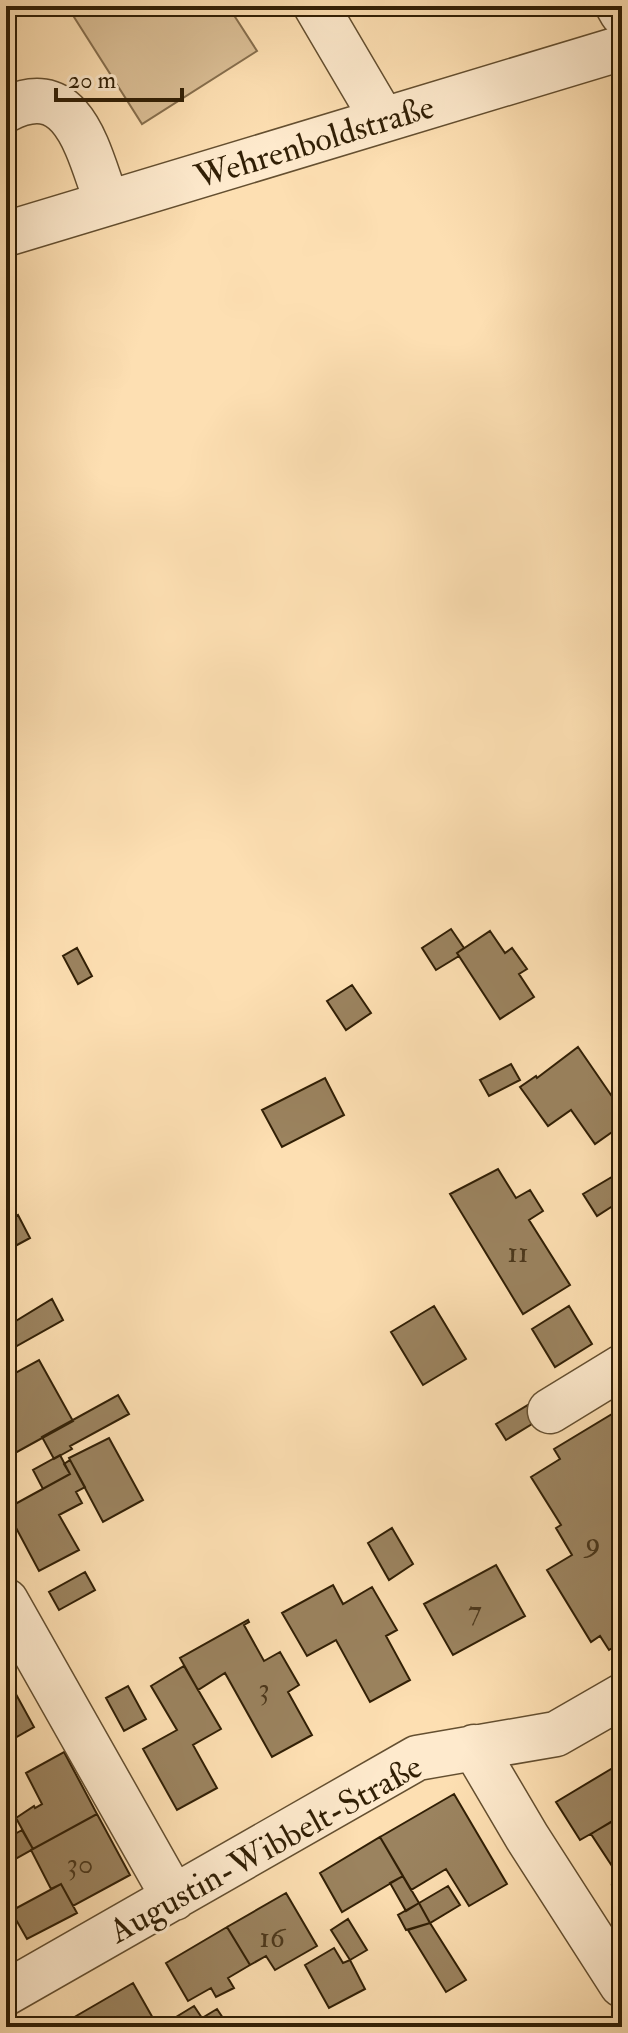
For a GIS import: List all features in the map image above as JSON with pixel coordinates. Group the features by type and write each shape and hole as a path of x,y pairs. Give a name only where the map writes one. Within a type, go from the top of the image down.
{"street":[{"path":"316,6 383,120"},
{"path":"618,6 622,13"},
{"name":"Wehrenboldstraße","path":"6,234 622,48"},
{"path":"6,110 17,104 38,101 60,107 75,121 107,202"},
{"path":"550,1411 622,1367"},
{"path":"6,1601 174,1898"},
{"name":"Augustin-Wibbelt-Straße","path":"6,1993 417,1758 556,1734 622,1696"},
{"path":"474,1747 527,1837 622,1985"}],"shaded area":[{"path":"67,6 228,6 257,51 142,124"}],"building":[{"path":"451,929 464,948 457,953 459,956 436,970 422,948"},
{"path":"490,931 505,953 512,948 527,969 519,974 534,997 500,1019 457,953"},
{"path":"77,948 92,976 78,984 63,956"},
{"path":"352,985 371,1013 346,1030 327,1001"},
{"path":"578,1047 622,1111 622,1125 595,1144 571,1110 548,1126 520,1087"},
{"path":"511,1064 520,1080 489,1096 480,1080"},
{"path":"325,1078 344,1115 282,1147 262,1110"},
{"path":"498,1169 516,1198 530,1190 543,1211 529,1220 570,1285 523,1314 450,1194"},
{"path":"622,1171 622,1200 597,1216 583,1194"},
{"path":"18,1215 30,1238 6,1251 6,1222"},
{"path":"52,1299 63,1320 6,1352 6,1327"},
{"path":"6,1303 16,1321 6,1327"},
{"path":"434,1306 466,1359 423,1385 391,1332"},
{"path":"569,1306 592,1344 555,1367 532,1329"},
{"path":"39,1360 73,1421 6,1458 6,1378"},
{"path":"118,1395 129,1414 70,1446 72,1449 54,1459 42,1437"},
{"path":"528,1405 537,1421 506,1440 496,1424"},
{"path":"622,1408 622,1642 609,1650 600,1636 591,1642 547,1570 572,1555 556,1528 561,1525 531,1477 560,1459 554,1449"},
{"path":"109,1438 143,1500 103,1522 69,1458"},
{"path":"60,1455 70,1474 43,1489 33,1470"},
{"path":"70,1460 85,1487 76,1492 82,1503 59,1515 79,1550 39,1571 6,1509 70,1474 64,1464"},
{"path":"392,1528 413,1564 389,1580 368,1543"},
{"path":"496,1565 525,1616 453,1655 424,1604"},
{"path":"85,1572 95,1590 59,1610 49,1592"},
{"path":"333,1585 343,1604 372,1587 397,1630 386,1636 410,1680 370,1702 336,1640 307,1656 282,1613"},
{"path":"248,1620 244,1625 264,1661 280,1652 299,1685 288,1692 312,1735 272,1757 225,1673 198,1690 180,1658"},
{"path":"184,1666 221,1729 193,1745 217,1788 177,1810 143,1749 177,1730 151,1686"},
{"path":"6,1676 34,1727 6,1743"},
{"path":"128,1686 146,1719 124,1731 106,1698"},
{"path":"64,1752 97,1814 33,1849 16,1818 42,1804 26,1773"},
{"path":"616,1766 622,1775 622,1816 580,1840 556,1802"},
{"path":"6,1767 14,1781 6,1786"},
{"path":"6,1789 14,1803 6,1807"},
{"path":"454,1794 507,1884 469,1906 446,1869 411,1890 380,1837"},
{"path":"97,1814 130,1875 73,1906 61,1884 51,1889 31,1850"},
{"path":"622,1815 622,1863 614,1869 591,1834"},
{"path":"22,1830 33,1849 8,1863 6,1839"},
{"path":"380,1837 403,1876 342,1912 320,1873"},
{"path":"403,1876 419,1903 406,1911 390,1883"},
{"path":"622,1879 622,1900 612,1885"},
{"path":"61,1884 77,1913 27,1939 11,1911"},
{"path":"448,1886 460,1905 430,1923 419,1903"},
{"path":"286,1893 317,1946 275,1970 266,1956 250,1965 227,1927"},
{"path":"419,1903 430,1923 406,1930 398,1915"},
{"path":"348,1919 367,1950 350,1960 331,1930"},
{"path":"430,1923 466,1980 446,1992 408,1930"},
{"path":"227,1927 250,1965 228,1978 234,1988 216,1997 211,1988 188,2001 166,1963"},
{"path":"334,1948 343,1963 350,1960 365,1989 329,2008 305,1965"},
{"path":"133,1983 158,2027 76,2027 71,2019"},
{"path":"194,2006 202,2018 217,2009 229,2027 182,2027 176,2017"},
{"path":"176,2017 182,2027 165,2027 177,2020"},
{"path":"71,2019 76,2027 58,2027"}]}
